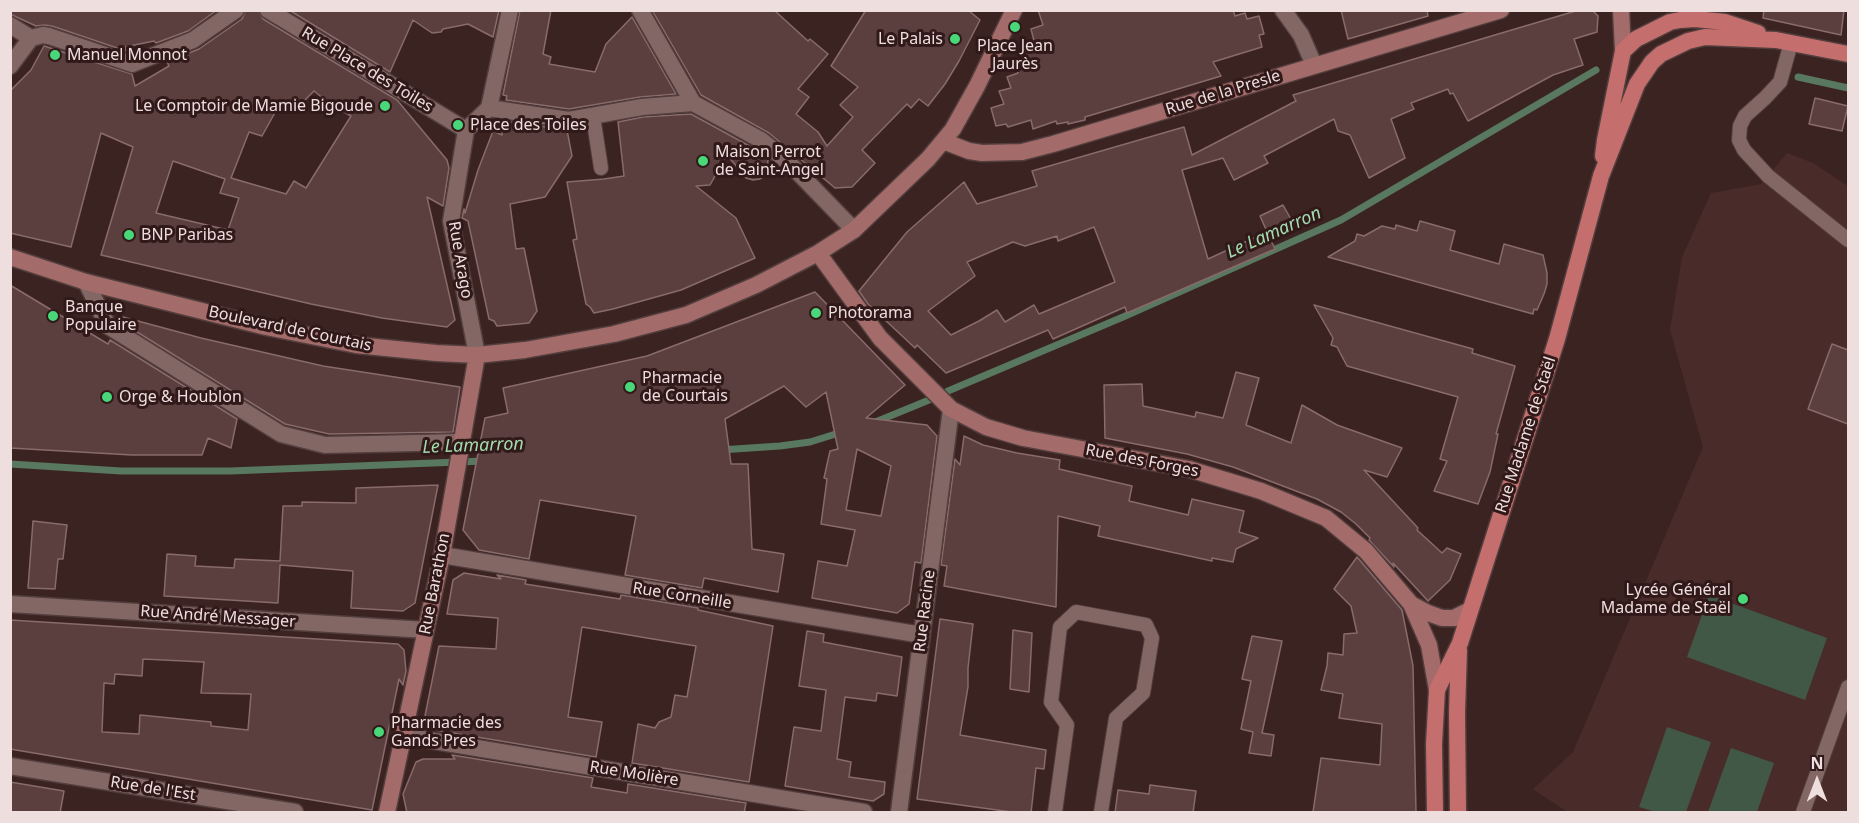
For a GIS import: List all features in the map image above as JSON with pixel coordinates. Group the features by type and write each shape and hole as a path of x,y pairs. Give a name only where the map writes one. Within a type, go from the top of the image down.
{"main road":[{"name":"Rue de la Presle","path":"943,141 969,151 982,153 1022,152 1501,10"},
{"path":"1621,10 1623,51"},
{"path":"1701,10 1725,22"},
{"name":"Boulevard de Courtais","path":"10,257 86,282 266,327 356,345 477,355 525,350 614,334 686,315 756,285 818,253 854,230 928,159 953,129 977,86 1013,11"},
{"path":"1623,51 1636,39 1670,22 1695,19 1725,22 1783,41 1848,54"},
{"name":"Rue Madame de Staël","path":"1437,690 1460,644 1557,339 1601,176 1637,84 1652,62 1661,54 1688,41 1705,37 1727,36 1783,41"},
{"name":"Rue Madame de Staël","path":"1601,176 1605,140 1623,51"},
{"name":"Rue des Forges","path":"818,253 880,338 951,409 986,427 1023,438 1189,469 1261,491 1326,518 1366,551 1411,604 1429,645 1437,690"},
{"name":"Rue Barathon","path":"387,813 442,555 454,475 477,355"},
{"path":"1411,604 1442,618 1454,618 1470,610"},
{"path":"1458,813 1457,712 1460,644"},
{"path":"1435,813 1434,744 1437,690"}],"street":[{"path":"10,66 31,38 43,35 132,64 193,40 236,10"},
{"name":"Rue Place des Toiles","path":"268,10 466,130"},
{"path":"466,130 489,108 510,10"},
{"path":"640,10 693,103 761,140 788,161 854,230"},
{"path":"1283,10 1300,35 1314,65"},
{"path":"10,25 31,38"},
{"path":"489,108 569,120 642,107 693,103"},
{"name":"Rue Arago","path":"466,130 451,221 477,355"},
{"path":"86,282 108,326 281,434 325,445 461,442"},
{"name":"Rue Racine","path":"899,813 951,409"},
{"name":"Rue Corneille","path":"442,555 922,635"},
{"name":"Rue André Messager","path":"10,604 426,630"},
{"name":"Rue Molière","path":"404,736 864,813"},
{"name":"Rue de l'Est","path":"10,766 295,813"}],"lane":[{"path":"1783,41 1779,81 1765,98 1745,116 1740,126 1739,140 1744,150 1768,176 1848,240"},
{"path":"593,116 601,168"},
{"path":"1055,813 1067,724 1051,702 1060,627 1076,612 1146,625 1152,638 1143,693 1116,718 1101,813"},
{"path":"1803,813 1848,687"}],"shaded area":[{"name":"Lycée Général Madame de Staël","path":"1787,153 1813,163 1848,186 1848,812 1567,812 1533,789 1573,752 1703,447 1670,330 1682,257 1711,193 1761,184"}],"green space":[{"path":"1709,595 1827,638 1805,700 1687,657"},
{"path":"1667,727 1711,742 1686,812 1656,812 1639,807"},
{"path":"1731,748 1774,763 1757,812 1708,812"}],"building":[{"path":"10,10 217,10 188,31 156,43 154,41 125,47 126,51 52,26 36,26 10,14"},
{"path":"246,10 258,10 263,19 397,100 447,160 449,168 443,206 427,197 455,320 447,327 382,318 311,304 101,255 133,147 101,133 71,247 10,233 10,91 31,70 44,46 132,74 135,86 169,66 167,62 199,49 242,19","holes":["314,91 330,104 351,116 306,188 294,181 286,194 231,178 249,132 262,136 282,100 291,108 301,104","173,161 225,179 220,193 239,198 228,230 156,213"]},
{"path":"289,10 499,10 493,37 468,24 432,33 413,20 390,72"},
{"path":"520,10 551,10 543,54 551,57 549,64 595,72 606,44 632,17 676,94 640,97 569,109 506,100 507,96 503,95"},
{"path":"652,10 774,10 808,41 810,39 828,54 798,89 809,97 796,114 818,132 827,146 853,117 840,105 858,87 831,66 866,10 968,10 980,20 959,61 928,106 919,99 911,108 907,104 862,150 875,163 852,187 835,188 769,133 701,95"},
{"path":"1038,10 1233,10 1235,16 1245,13 1247,19 1259,16 1264,34 1259,35 1262,47 1213,62 1221,76 1068,124 1068,122 1057,124 1056,121 1033,129 1031,120 1008,127 1006,124 996,126 991,108 1004,104 999,91 1011,88 1007,77 1018,73 1015,61 1026,57 1023,45 1034,41 1031,29 1043,25"},
{"path":"1341,10 1427,10 1428,16 1348,39"},
{"path":"1579,10 1592,10 1598,16 1597,32 1574,39 1583,65 1553,75 1468,121 1453,93 1450,94 1448,89 1411,103 1414,109 1391,119 1405,158 1369,178 1350,135 1338,131 1334,119 1264,156 1268,163 1234,180 1223,158 1182,170 1208,259 1267,232 1275,249 1127,313 1125,307 1053,339 1048,330 946,373 917,345 915,348 868,304 859,291 907,232 964,182 977,204 1037,186 1032,171 1184,127 1192,155 1296,101 1293,95","holes":["1094,227 1115,282 1039,314 1034,305 1005,322 997,310 951,335 928,311 975,276 967,262 1013,242 1025,246 1057,236 1058,241"]},
{"path":"1764,10 1844,10 1841,35 1763,18"},
{"path":"1815,98 1848,106 1842,131 1809,124"},
{"path":"691,114 755,149 768,159 767,174 760,179 753,180 746,178 727,155 710,185 696,186 736,218 755,258 681,290 594,313 586,304 573,240 577,239 567,182 624,176 618,122 643,117"},
{"path":"503,121 567,130 572,156 545,197 510,204 516,249 524,248 537,311 529,323 497,326 489,319 468,221 462,218 493,131 502,135"},
{"path":"1283,205 1292,221 1268,234 1260,216"},
{"path":"1420,221 1455,231 1450,250 1499,264 1504,244 1543,255 1547,284 1537,310 1534,309 1533,314 1328,257 1355,241 1357,234 1364,236 1382,226 1395,229 1396,225 1417,231"},
{"path":"10,285 108,344 110,340 237,419 231,448 208,438 202,455 132,455 10,448"},
{"path":"815,292 905,385 866,418 927,425 937,436 921,563 915,562 909,604 897,613 812,598 818,561 847,566 855,530 821,524 827,479 824,478 830,451 838,449 826,392 806,407 784,386 725,419 731,464 748,464 752,549 784,554 778,592 704,578 702,588 625,575 636,516 540,500 529,559 479,550 463,530 485,418 508,413 503,388 647,356","holes":["857,449 891,466 881,516 846,510"]},
{"path":"1314,305 1473,349 1472,353 1515,366 1496,434 1498,434 1490,472 1478,504 1434,491 1447,461 1440,459 1458,397 1347,366 1337,347 1331,345 1333,338"},
{"path":"123,317 201,338 323,366 460,387 453,432 329,434 285,424 121,322"},
{"path":"1832,344 1848,350 1848,424 1808,409"},
{"path":"1236,372 1259,378 1246,425 1291,443 1302,405 1337,425 1402,448 1387,477 1364,470 1418,528 1417,530 1442,553 1447,548 1461,554 1450,580 1428,601 1356,524 1341,512 1317,499 1233,467 1187,454 1105,438 1104,385 1142,384 1143,406 1195,417 1196,412 1223,418"},
{"path":"964,436 983,445 1060,460 1059,469 1132,486 1129,501 1188,515 1192,499 1244,511 1239,532 1258,538 1236,549 1233,562 1212,558 1212,561 1098,536 1100,526 1058,516 1056,607 944,586 947,566 941,565 955,459 960,465"},
{"path":"438,485 415,603 403,611 351,608 353,571 280,565 278,603 164,596 167,554 196,556 195,566 234,568 235,559 280,561 283,506 302,506 302,502 356,503 356,488"},
{"path":"33,521 67,525 63,559 58,559 55,589 28,588"},
{"path":"1357,557 1402,610 1413,666 1416,813 1313,812 1321,758 1380,765 1382,724 1339,718 1343,694 1321,690 1328,653 1343,655 1344,634 1357,633 1351,606 1334,589"},
{"path":"464,573 501,579 497,575 526,580 525,584 620,599 621,595 698,608 698,610 773,626 749,782 632,763 638,724 655,728 659,722 671,717 675,695 687,697 696,646 582,627 568,717 602,722 596,757 435,730 425,716 439,646 496,649 498,618 447,614 453,580"},
{"path":"940,619 973,624 968,687 960,735 1046,750 1044,769 1036,768 1031,813 917,799"},
{"path":"10,620 398,644 404,650 406,671 403,685 399,679 372,810 10,749","holes":["143,659 204,662 201,693 251,694 248,730 211,726 211,722 140,715 139,734 102,732 104,683 114,684 115,674 142,676"]},
{"path":"1013,630 1032,633 1029,692 1010,689"},
{"path":"807,631 824,634 823,642 902,657 897,696 877,693 876,701 845,697 837,759 851,762 849,777 885,782 884,794 873,801 785,786 794,727 821,731 826,690 799,686"},
{"path":"1252,636 1282,641 1262,733 1274,735 1271,756 1249,753 1253,732 1241,729 1251,681 1242,679"},
{"path":"452,755 593,778 591,787 627,793 628,784 746,803 744,813 407,813 403,794 416,762 423,759 455,759"},
{"path":"10,782 64,791 60,813 10,813"},
{"path":"1150,785 1196,791 1193,813 1115,813 1118,790 1149,794"}],"waterway":[{"name":"Le Lamarron","path":"948,391 1123,317 1341,220 1596,70"},
{"name":"Le Lamarron","path":"1798,77 1848,88"},
{"name":"Le Lamarron","path":"873,423 929,400"},
{"name":"Le Lamarron","path":"720,450 810,442 842,432"},
{"name":"Le Lamarron","path":"10,464 121,471 230,471 484,461"}],"place":[{"name":"Place Jean Jaurès","path":"1015,27"},
{"name":"Le Palais","path":"955,39"},
{"name":"Manuel Monnot","path":"55,55"},
{"name":"Le Comptoir de Mamie Bigoude","path":"385,106"},
{"name":"Place des Toiles","path":"458,125"},
{"name":"Maison Perrot de Saint-Angel","path":"703,161"},
{"name":"BNP Paribas","path":"129,235"},
{"name":"Photorama","path":"816,313"},
{"name":"Banque Populaire","path":"53,316"},
{"name":"Pharmacie de Courtais","path":"630,387"},
{"name":"Orge & Houblon","path":"107,397"},
{"name":"Lycée Général Madame de Staël","path":"1743,599"},
{"name":"Pharmacie des Gands Pres","path":"379,732"}]}
